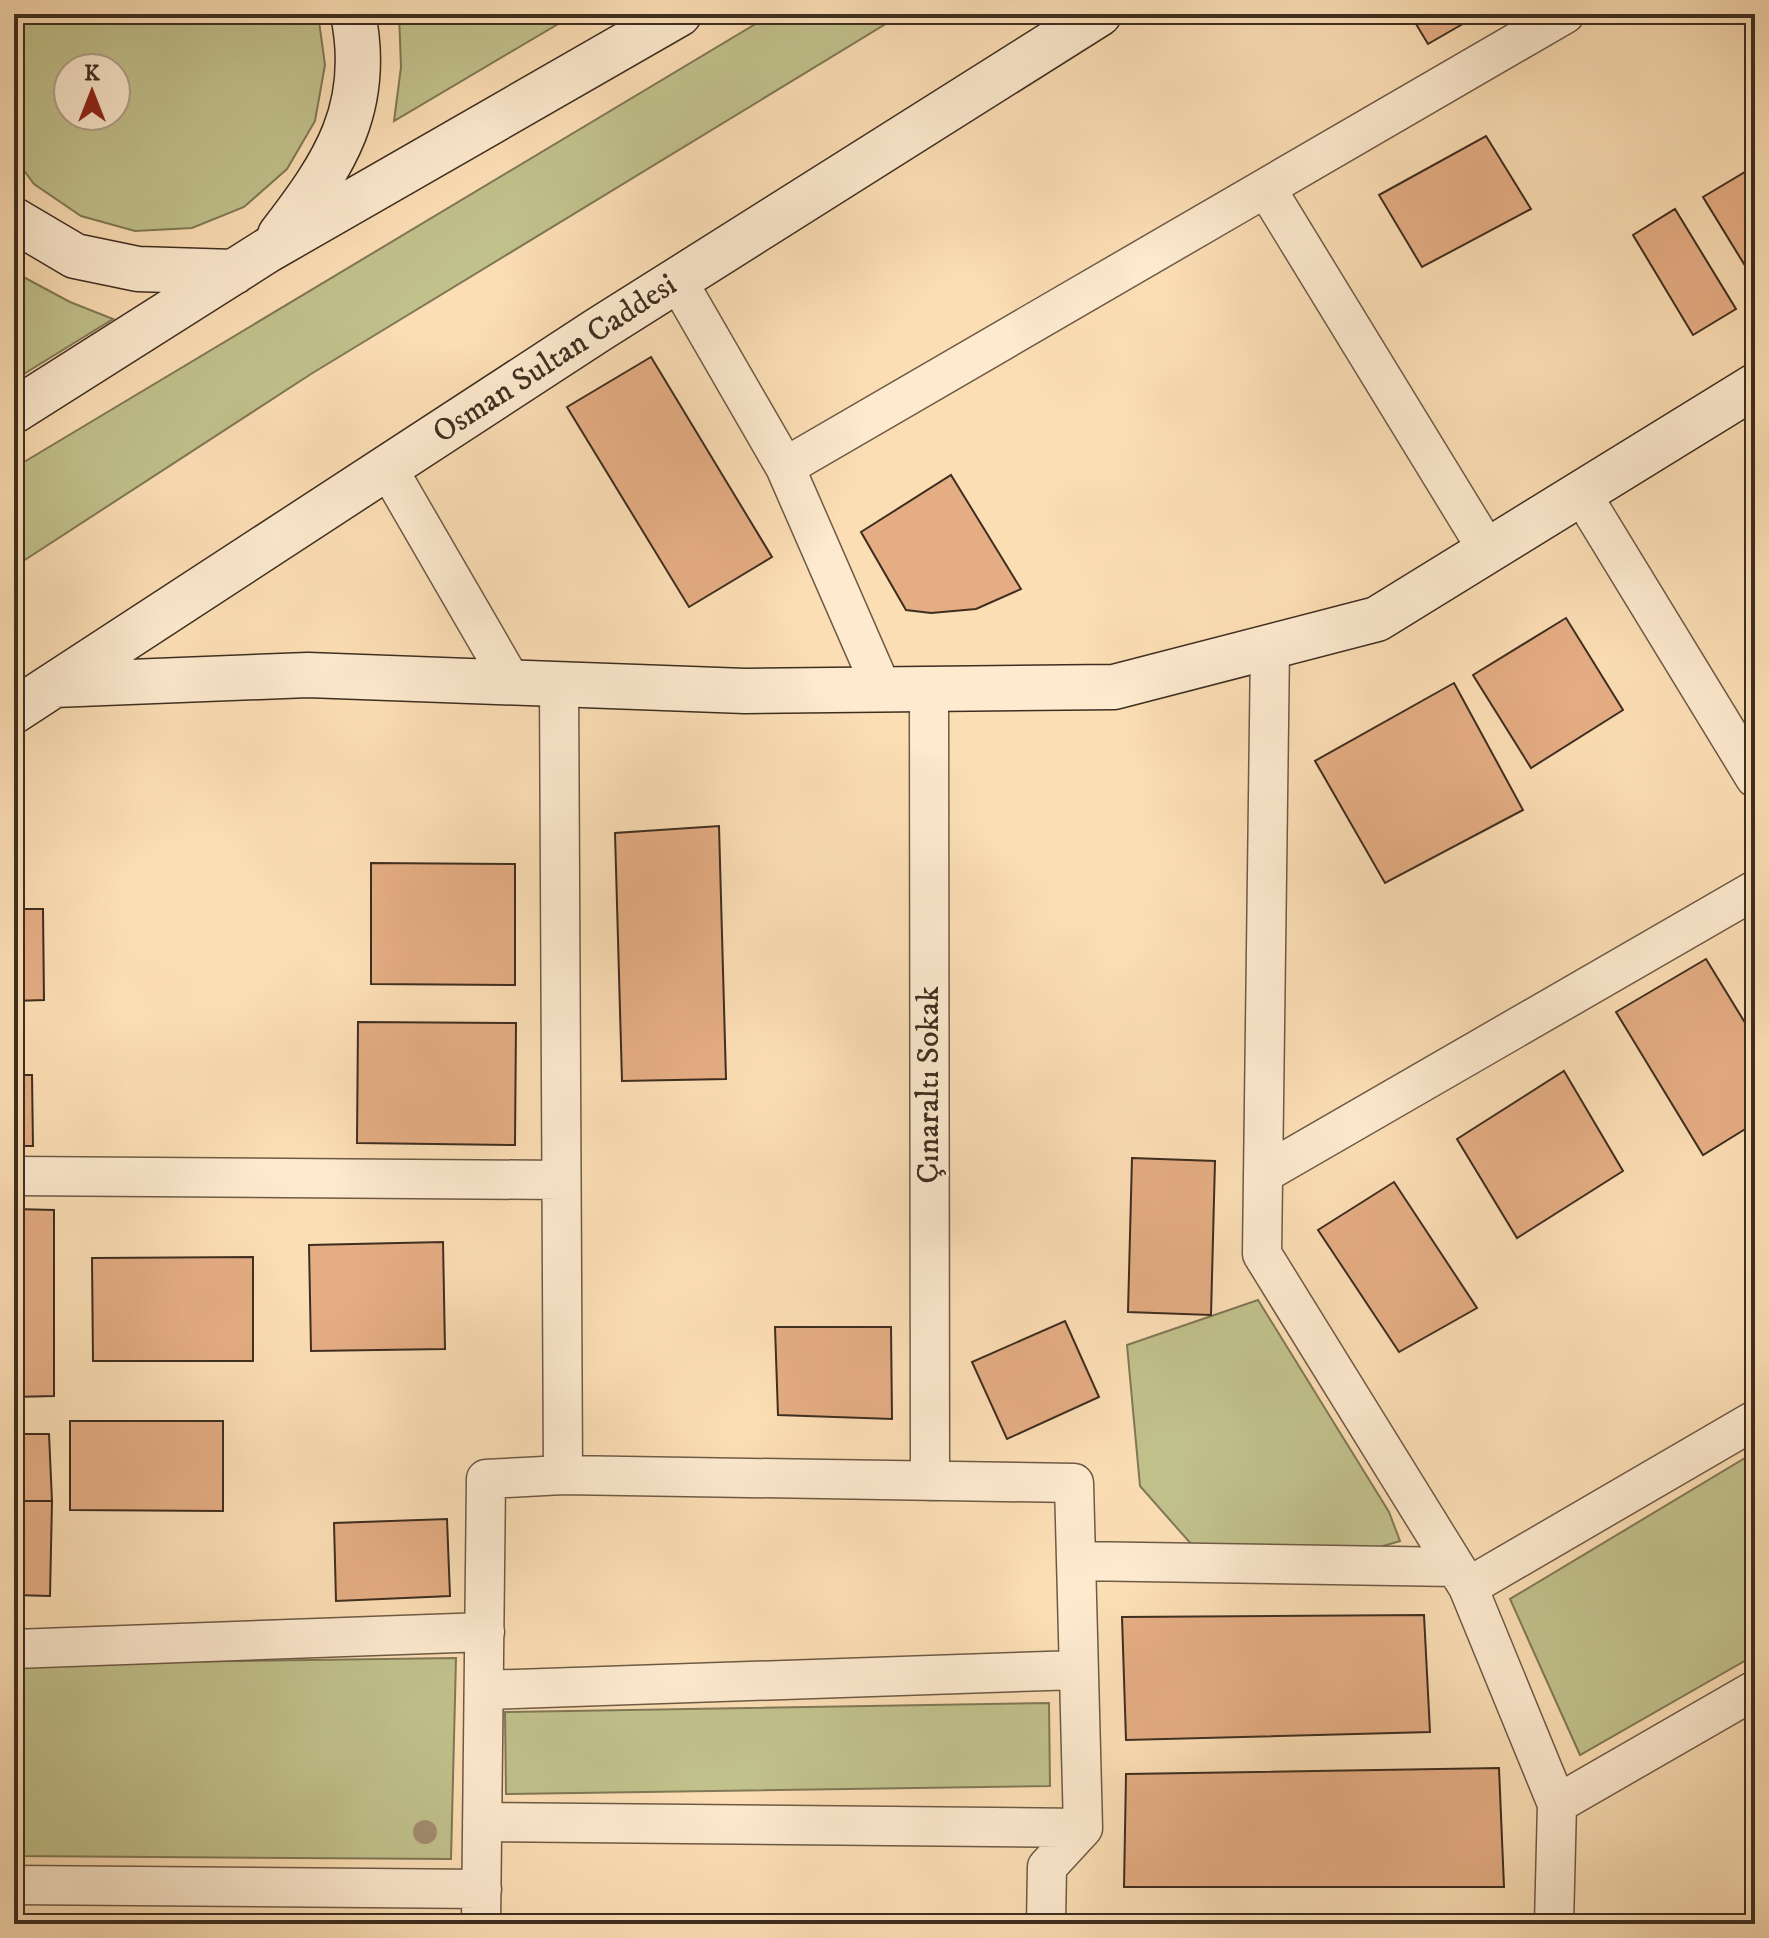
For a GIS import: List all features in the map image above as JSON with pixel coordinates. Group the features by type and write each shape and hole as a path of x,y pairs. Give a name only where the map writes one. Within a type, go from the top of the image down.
{"street":[{"path":"14,220 75,256 138,269 251,261 315,189 350,124 360,52 353,14"},
{"path":"14,411 107,355 251,261 679,14"},
{"name":"Osman Sultan Caddesi","path":"14,711 677,280 1099,14"},
{"path":"785,467 1565,14"},
{"path":"1266,188 1488,551"},
{"path":"677,280 785,467 882,689"},
{"path":"54,685 308,675 745,691 1114,687 1377,619 1755,386"},
{"path":"387,467 512,683"},
{"path":"1581,493 1755,778"},
{"path":"1270,647 1262,1254 1462,1577 1557,1804 1554,1924"},
{"path":"559,684 563,1475"},
{"name":"Çınaraltı Sokak","path":"929,689 930,1481"},
{"path":"1263,1174 1755,890"},
{"path":"14,1176 561,1180"},
{"path":"1076,1561 1462,1577 1755,1420"},
{"path":"14,1885 482,1906 486,1479 563,1475 1074,1483 1083,1828 1047,1867 1046,1924"},
{"path":"14,1649 485,1632"},
{"path":"484,1690 1078,1670"},
{"path":"1557,1804 1755,1690"},
{"path":"482,1822 1083,1828"}],"green space":[{"path":"14,14 318,14 325,65 315,121 287,169 244,207 192,228 135,231 81,216 34,184 14,157"},
{"path":"399,14 575,14 394,121 401,67"},
{"path":"772,14 902,14 311,374 14,567 14,468"},
{"path":"14,272 70,302 113,319 14,380"},
{"path":"1258,1300 1389,1512 1400,1541 1373,1549 1192,1545 1140,1486 1127,1345"},
{"path":"1755,1452 1755,1655 1580,1755 1510,1599"},
{"path":"456,1658 451,1859 14,1856 14,1664"},
{"path":"1049,1703 1050,1786 506,1794 505,1712"}],"building":[{"path":"1410,14 1480,14 1428,44"},
{"path":"1486,136 1531,209 1422,267 1379,195"},
{"path":"1755,166 1755,282 1703,197"},
{"path":"1675,209 1736,309 1693,335 1633,235"},
{"path":"651,357 772,557 689,607 567,407"},
{"path":"951,475 1021,589 976,609 931,613 906,610 861,532"},
{"path":"1566,618 1623,710 1531,768 1473,675"},
{"path":"1454,683 1523,810 1385,883 1315,761"},
{"path":"719,826 726,1079 622,1081 615,833"},
{"path":"371,863 515,864 515,985 371,984"},
{"path":"14,909 43,909 44,1000 14,1001"},
{"path":"1706,959 1755,1039 1755,1123 1703,1155 1616,1012"},
{"path":"358,1022 516,1023 515,1145 357,1143"},
{"path":"1564,1071 1623,1171 1517,1238 1457,1139"},
{"path":"14,1075 32,1075 33,1146 14,1146"},
{"path":"1132,1158 1215,1161 1211,1315 1128,1312"},
{"path":"1394,1182 1477,1308 1399,1352 1318,1230"},
{"path":"14,1209 54,1210 54,1396 14,1397"},
{"path":"443,1242 445,1349 311,1351 309,1245"},
{"path":"253,1257 253,1361 93,1361 92,1258"},
{"path":"1065,1321 1099,1397 1007,1439 972,1362"},
{"path":"775,1327 891,1327 892,1419 778,1415"},
{"path":"70,1421 223,1421 223,1511 70,1510"},
{"path":"14,1434 49,1434 52,1501 14,1501"},
{"path":"14,1501 52,1501 50,1596 14,1595"},
{"path":"447,1519 450,1596 336,1601 334,1523"},
{"path":"1424,1615 1430,1732 1126,1740 1122,1617"},
{"path":"1499,1768 1504,1887 1124,1887 1126,1774"}]}
